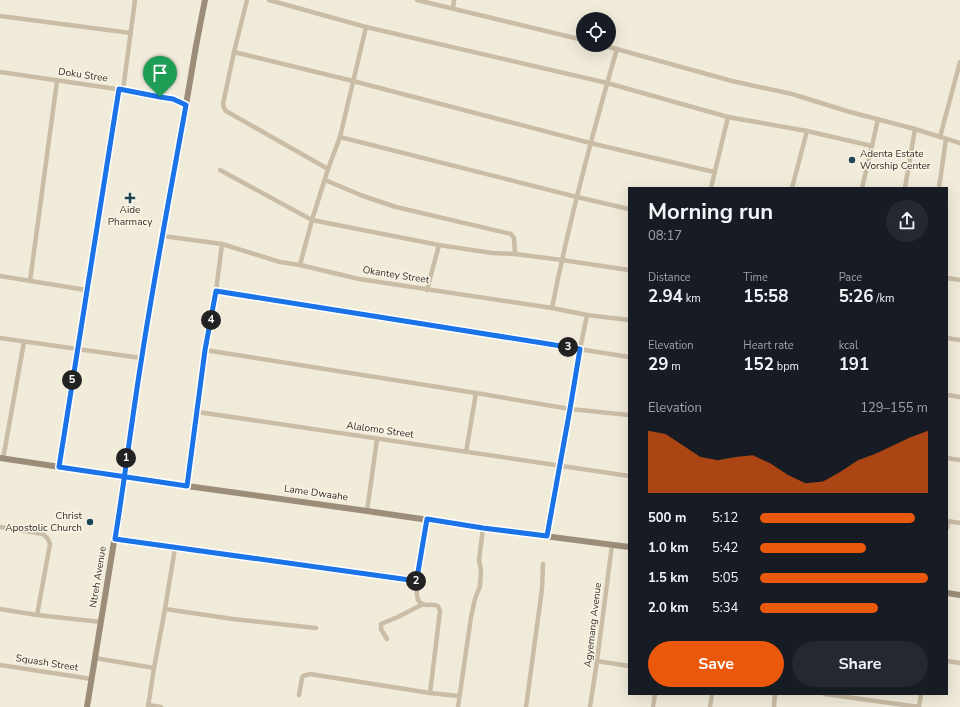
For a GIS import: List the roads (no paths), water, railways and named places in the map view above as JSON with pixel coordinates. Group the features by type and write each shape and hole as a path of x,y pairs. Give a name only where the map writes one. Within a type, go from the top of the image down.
{"street":[{"path":"59,467 86,290 131,33 135,0"},
{"name":"Ntreh Avenue","path":"87,707 115,539 141,358 196,46 206,0"},
{"path":"246,0 223,104 224,108 226,111 328,169"},
{"path":"269,0 366,27 607,83 728,117 807,131 872,146"},
{"path":"417,0 576,38"},
{"path":"453,8 454,0"},
{"path":"0,16 131,33"},
{"path":"300,265 312,220 340,136 366,27"},
{"path":"552,308 590,143 617,49 732,81 792,94 960,143"},
{"path":"234,52 353,81 590,143 714,172"},
{"path":"940,137 960,62"},
{"name":"Doku Stree","path":"0,72 121,89 173,99 186,105"},
{"path":"30,281 57,81"},
{"path":"711,187 728,117"},
{"path":"862,187 878,119"},
{"path":"905,187 915,129"},
{"path":"792,187 807,131"},
{"path":"340,136 577,198 628,209"},
{"path":"939,187 946,139"},
{"path":"220,170 312,220 439,245 628,270"},
{"path":"325,180 363,196 396,207 511,234 514,238 514,254"},
{"name":"Okantey Street","path":"163,236 222,244 280,262 300,265 353,278 552,308 587,315 628,320"},
{"path":"187,486 205,350 216,291 222,244"},
{"path":"427,290 439,245"},
{"path":"0,276 86,290"},
{"path":"948,278 960,280"},
{"path":"216,291 628,356"},
{"path":"547,536 587,315"},
{"path":"0,338 141,358"},
{"path":"948,338 960,340"},
{"path":"1,458 24,342"},
{"path":"205,350 570,409 628,415"},
{"path":"466,452 476,393"},
{"path":"948,395 960,397"},
{"name":"Alalomo Street","path":"198,412 560,467 628,476"},
{"path":"367,511 377,439"},
{"name":"Lame Dwaahe","path":"1,458 483,528 628,547"},
{"path":"948,458 960,460"},
{"path":"422,604 419,602 416,595 418,572 427,519"},
{"path":"948,521 960,523"},
{"path":"0,527 43,534 50,544 37,615"},
{"path":"458,707 471,617 480,586 481,570 479,560 483,528"},
{"path":"115,539 417,581"},
{"name":"Agyemang Avenue","path":"590,707 612,545"},
{"path":"161,707 148,706 175,548"},
{"path":"526,707 542,589 543,564"},
{"path":"948,593 960,595"},
{"path":"387,638 381,629 381,624 422,604 438,606 440,610 430,693"},
{"path":"0,609 37,615 101,622"},
{"path":"165,609 233,619 316,628"},
{"path":"95,658 154,668"},
{"path":"597,661 628,666"},
{"path":"948,661 960,663"},
{"name":"Squash Street","path":"0,665 92,679"},
{"path":"299,695 303,676 310,674 430,693 459,696"},
{"path":"654,707 655,695"},
{"path":"710,707 712,695"},
{"path":"774,707 775,695"},
{"path":"833,695 919,707 921,695"}],"place":[{"name":"Adenta Estate Worship Center","path":"852,160"},
{"name":"Aide Pharmacy","path":"130,198"},
{"name":"Christ Apostolic Church","path":"90,522"}]}
